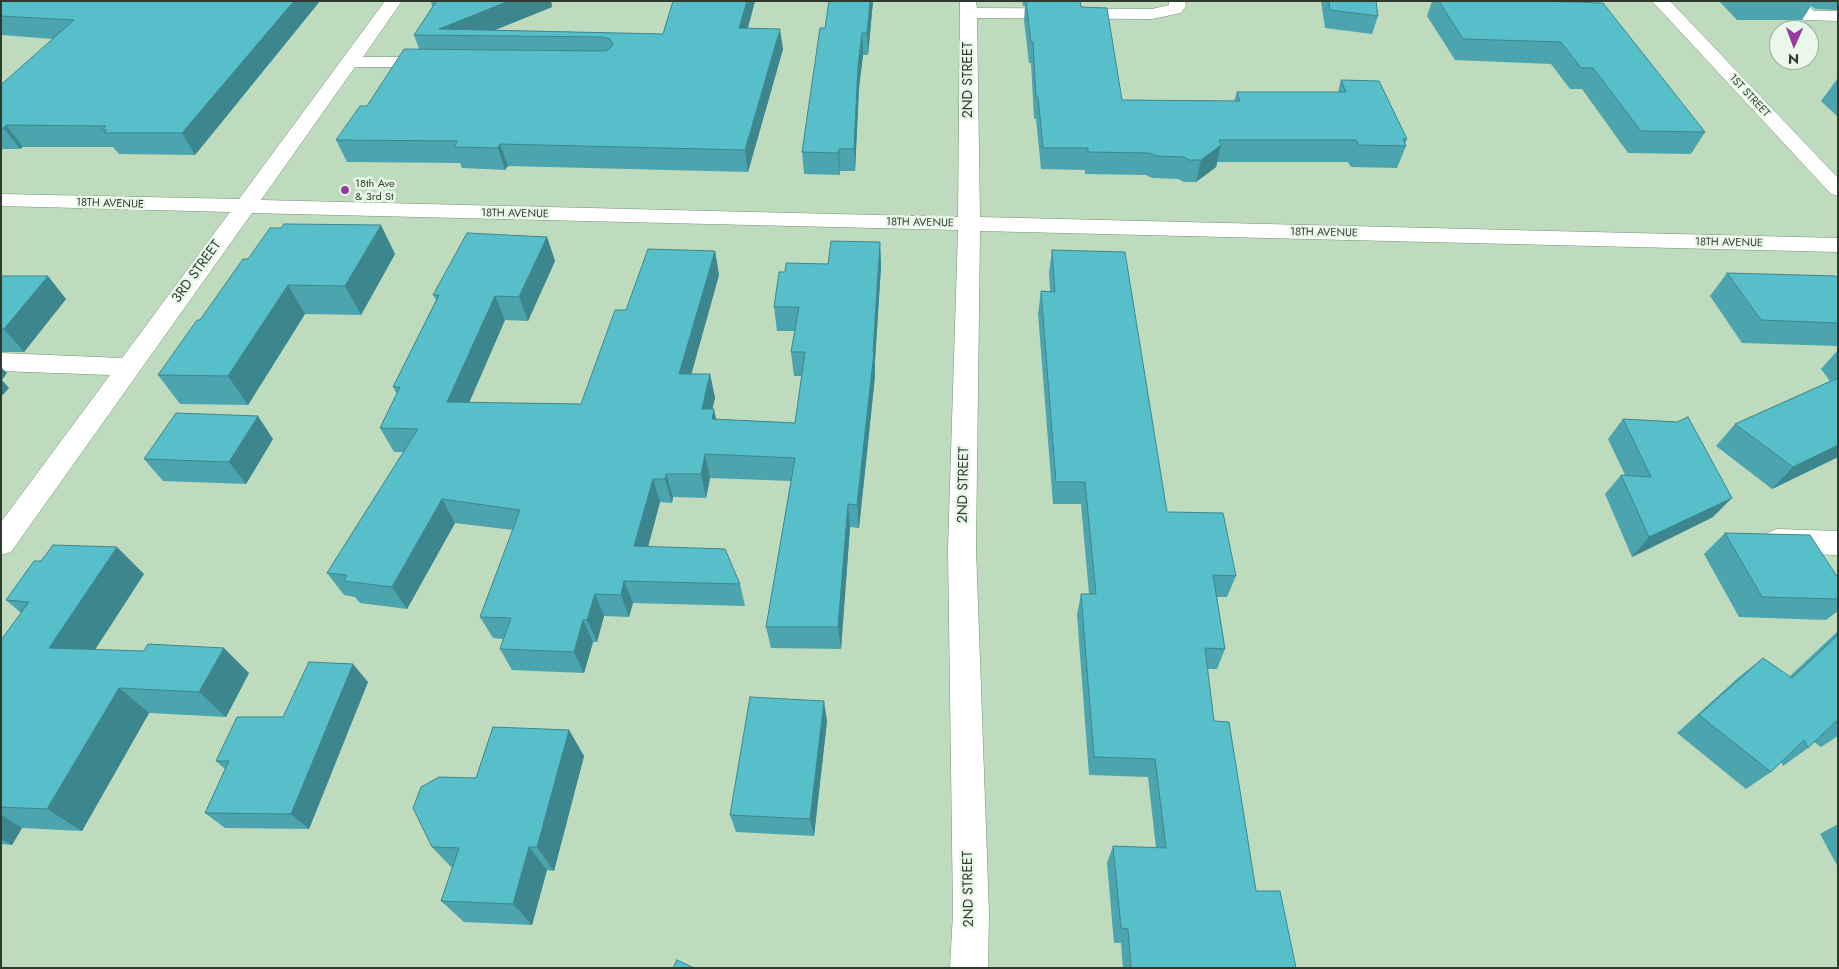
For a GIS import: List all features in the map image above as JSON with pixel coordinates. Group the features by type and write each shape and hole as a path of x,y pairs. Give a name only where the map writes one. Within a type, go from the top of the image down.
{"street":[{"name":"3RD STREET","path":"1,544 394,1"},
{"path":"968,7 1152,14 1175,9 1178,6 1177,1"},
{"name":"1ST STREET","path":"1660,1 1838,190"},
{"path":"1794,1 1810,16 1838,16"},
{"name":"2ND STREET","path":"968,7 969,224 962,548 970,903 969,968"},
{"path":"350,62 456,62"},
{"name":"18TH AVENUE","path":"1,200 243,208 1838,245"},
{"path":"1,362 130,367"},
{"path":"1748,540 1838,543"}],"building":[{"path":"3,1 294,1 182,133 104,133 107,130 101,130 106,126 6,125 4,128 1,128 1,83 74,20 1,16 1,3"},
{"path":"431,1 509,1 439,29 663,34 673,1 747,1 739,28 780,29 745,150 500,144 498,148 454,147 457,141 336,140 360,106 367,106 404,49 602,51 608,50 613,45 610,39 602,37 414,35 436,2"},
{"path":"829,1 870,1 867,33 862,33 858,66 854,149 839,149 838,153 802,152 820,28 825,28"},
{"path":"1026,1 1080,1 1081,7 1107,8 1122,100 1240,101 1237,92 1346,92 1341,80 1379,81 1407,139 1403,139 1406,146 1359,145 1356,140 1219,140 1221,145 1201,160 1156,156 1150,153 1088,152 1088,148 1043,148 1038,97 1036,97 1033,42 1031,42"},
{"path":"1329,1 1376,1 1378,16 1330,10"},
{"path":"1439,1 1603,3 1705,132 1641,131 1593,68 1581,68 1561,42 1463,39"},
{"path":"284,224 381,225 345,286 288,285 228,376 158,375 243,259 248,259 270,228 281,228"},
{"path":"467,233 547,237 519,297 495,296 447,402 581,404 615,310 626,310 648,249 715,251 679,374 710,374 702,409 714,409 712,419 795,423 805,352 791,352 799,307 774,307 779,272 785,272 786,263 828,264 831,241 880,242 874,352 857,505 848,504 838,627 766,627 795,458 705,454 701,474 666,474 665,479 653,479 634,546 725,549 740,584 624,581 621,595 595,594 587,620 583,620 574,652 500,649 511,618 480,617 520,510 442,499 392,587 344,581 347,575 327,573 418,429 380,428 400,387 393,387 439,295 433,295"},
{"path":"1052,250 1125,252 1167,512 1223,513 1236,576 1213,575 1225,649 1205,648 1214,721 1229,722 1256,891 1280,891 1296,968 1131,968 1128,929 1121,928 1113,846 1166,848 1155,759 1094,757 1081,594 1096,594 1085,482 1056,482 1041,291 1055,292"},
{"path":"1727,273 1836,276 1838,278 1838,323 1761,320"},
{"path":"1,276 48,276 4,329 1,329"},
{"path":"1838,378 1838,445 1793,467 1735,424"},
{"path":"176,413 258,416 229,462 144,459"},
{"path":"1688,417 1732,498 1649,537 1621,475 1651,477 1623,419 1677,422"},
{"path":"1725,533 1810,535 1838,578 1838,599 1762,597"},
{"path":"53,545 117,547 49,648 144,651 148,644 224,648 199,692 119,688 47,809 1,807 1,640 29,602 6,600 34,561 41,561"},
{"path":"1838,635 1838,722 1836,721 1808,748 1804,740 1771,772 1699,715 1763,658 1792,678"},
{"path":"309,662 353,664 291,814 205,813 229,761 216,761 237,717 283,717"},
{"path":"750,697 824,701 810,819 730,815"},
{"path":"493,727 569,730 537,847 529,847 513,904 441,901 459,848 432,847 413,808 421,787 439,777 476,778"},
{"path":"677,960 694,968 673,968"}],"place":[{"name":"18th Ave & 3rd St","path":"345,190"}]}
